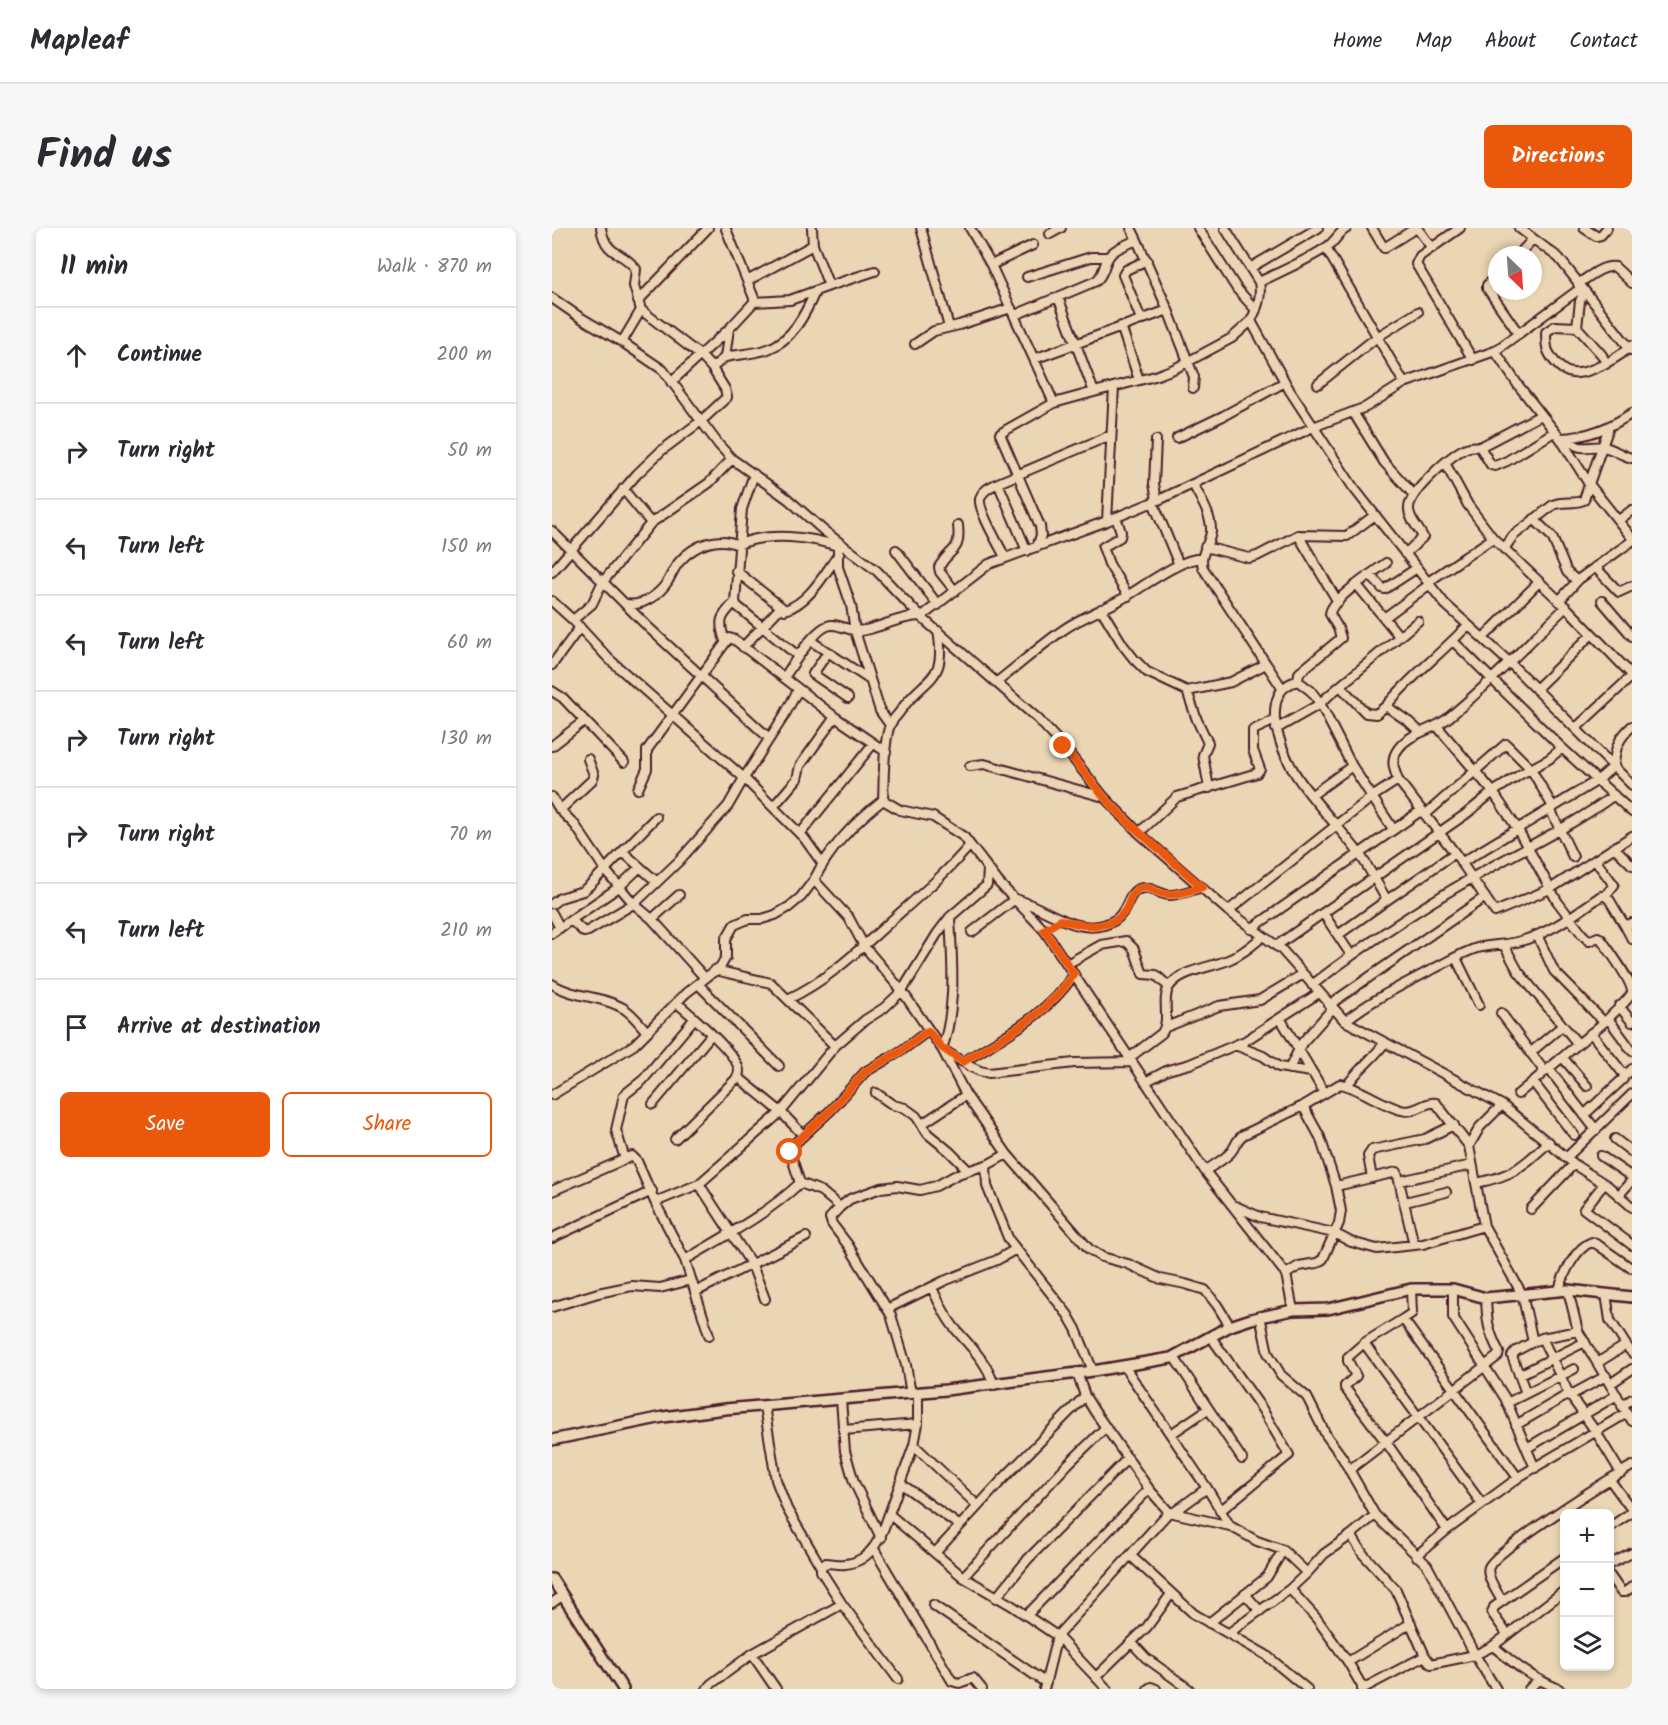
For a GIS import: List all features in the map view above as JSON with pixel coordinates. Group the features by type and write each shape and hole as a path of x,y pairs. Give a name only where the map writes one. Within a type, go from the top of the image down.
{"street":[{"path":"552,572 623,489 661,451 701,421 727,397 725,389 712,368 700,355 641,310 634,286 636,269 630,261 610,250 602,236 601,228"},
{"path":"638,301 708,228"},
{"path":"724,228 754,302"},
{"path":"812,228 813,245 829,286"},
{"path":"921,228 949,327"},
{"path":"970,228 991,265 1054,403"},
{"path":"1050,234 1061,228"},
{"path":"1131,228 1147,260 1194,377 1193,388"},
{"path":"1198,228 1237,289 1256,310"},
{"path":"1036,547 1041,535 1040,526 1000,435 1054,403 1176,368 1236,336 1251,321 1256,310 1260,293 1259,282 1224,228"},
{"path":"1250,268 1318,228"},
{"path":"1259,282 1326,248 1336,240 1339,233 1347,228"},
{"path":"1373,228 1384,248 1416,228 1432,248"},
{"path":"1460,228 1420,256 1416,264 1473,360"},
{"path":"1519,228 1559,258 1631,348 1606,364 1580,373 1571,373 1558,366 1548,352 1546,332 1555,326 1577,327 1602,355 1606,364"},
{"path":"1584,228 1596,236 1601,235 1607,228"},
{"path":"1526,246 1533,239"},
{"path":"915,344 934,331 1012,312 1087,286 1101,277 1108,257 1113,252 1137,240"},
{"path":"747,280 813,245"},
{"path":"991,265 1033,245"},
{"path":"1326,248 1404,383"},
{"path":"1027,277 1091,257 1108,257"},
{"path":"1141,319 1123,275 1126,270 1147,260"},
{"path":"784,678 798,656 821,629 829,625 855,631 867,630 897,619 920,617 988,564 1155,501 1313,427 1366,407 1404,383 1495,351 1581,288 1598,271 1615,267 1632,284"},
{"path":"671,382 729,329 754,302 790,300 875,271"},
{"path":"1577,327 1581,288"},
{"path":"712,368 725,357 767,350 785,340 804,316 815,292"},
{"path":"1058,297 1094,392"},
{"path":"552,298 663,370 732,459 788,499 823,530 877,571 920,617 1038,719 1104,797 1139,833 1228,911 1295,963 1330,1007 1345,1021 1502,1105 1566,1158 1632,1207"},
{"path":"1495,300 1519,334"},
{"path":"622,342 641,310"},
{"path":"1034,359 1168,310"},
{"path":"1318,384 1377,337 1418,312"},
{"path":"1251,321 1285,382 1353,487 1445,604 1509,662 1632,785"},
{"path":"1121,326 1139,380"},
{"path":"725,357 729,329"},
{"path":"1495,351 1557,435 1589,484 1632,539 1577,580 1559,601"},
{"path":"1177,438 1285,382"},
{"path":"1114,387 1111,435 1112,519 1121,532 1120,537 1104,545 1103,548 1109,564 1128,596"},
{"path":"1353,412 1384,462 1414,495"},
{"path":"1480,447 1491,465 1495,466 1557,435 1569,438 1609,427 1632,413"},
{"path":"1405,554 1423,537 1409,514 1409,504 1414,495 1446,463 1466,448 1480,447 1541,415"},
{"path":"1504,549 1513,536 1556,503 1577,503 1584,500 1609,427"},
{"path":"1005,557 982,510 980,499 987,490 998,483 1111,435"},
{"path":"1569,438 1577,447 1587,449 1603,446 1632,458"},
{"path":"1156,440 1155,501 1179,566"},
{"path":"573,620 592,604 602,583 651,523 709,483 732,459"},
{"path":"1446,463 1468,506 1493,538 1566,607 1632,676 1576,728"},
{"path":"754,474 742,509 735,602 798,656"},
{"path":"998,483 1027,551"},
{"path":"1193,484 1210,521 1210,536 1201,564 1282,688"},
{"path":"623,489 651,523"},
{"path":"1618,520 1632,510"},
{"path":"1205,547 1249,558 1298,535 1347,536 1354,533 1375,515"},
{"path":"1534,519 1552,537 1567,572 1577,580"},
{"path":"955,591 940,572 939,567 958,546 960,540 958,525"},
{"path":"552,531 602,583 700,676 770,738"},
{"path":"1298,535 1338,602"},
{"path":"738,545 750,540 781,538 812,540 839,550 849,549"},
{"path":"1384,618 1493,538"},
{"path":"624,603 641,604 648,600 666,583 680,560 694,549 719,540 729,540 738,545"},
{"path":"736,572 785,610 808,596 839,550"},
{"path":"839,550 838,567 851,605 855,631 880,711 890,725"},
{"path":"896,550 938,605"},
{"path":"997,682 1062,631 1086,616 1128,596 1191,560 1202,559"},
{"path":"1298,681 1299,674 1341,638 1330,611 1357,585 1386,563"},
{"path":"1595,567 1619,592 1632,586"},
{"path":"1370,575 1382,588 1385,588 1417,568"},
{"path":"1483,638 1539,582"},
{"path":"1357,585 1399,636"},
{"path":"552,601 609,659 673,713 744,778 800,834 822,863"},
{"path":"1602,601 1632,636"},
{"path":"725,641 720,627 722,619 724,613 735,602"},
{"path":"743,647 781,607"},
{"path":"1566,607 1492,681 1437,726 1420,732 1403,744 1393,758 1394,768 1398,780 1455,853 1494,910 1498,912 1550,889 1631,840"},
{"path":"1101,609 1123,645 1140,666 1147,672 1187,691 1231,682 1266,664"},
{"path":"1276,729 1320,703 1418,621"},
{"path":"1340,686 1366,713 1376,714 1468,625"},
{"path":"552,665 580,627"},
{"path":"552,1095 633,1045 677,1002 724,962 726,939 734,925 748,919 775,915 801,897 814,880 822,863 858,823 883,800 890,725 910,697 930,680 938,669 941,654 938,631"},
{"path":"1536,689 1592,634"},
{"path":"638,789 647,769 647,750 729,638 735,640 798,690 886,752"},
{"path":"811,641 870,680"},
{"path":"1453,641 1562,748 1632,812"},
{"path":"828,652 813,674 849,698"},
{"path":"1387,900 1372,879 1359,853 1295,775 1286,760 1275,720 1277,699 1282,688 1291,682 1298,681 1311,691 1320,703 1352,766 1393,829"},
{"path":"571,920 584,932 588,931 634,904 657,882 728,807 798,690"},
{"path":"552,691 563,698 624,762"},
{"path":"1187,691 1208,743 1203,754 1209,788"},
{"path":"1386,705 1420,732"},
{"path":"773,807 797,779 800,766 835,717"},
{"path":"1139,833 1177,797 1257,773 1260,765 1253,750 1252,732 1256,727 1275,720"},
{"path":"552,746 584,722"},
{"path":"1437,726 1492,792 1517,828 1550,889 1570,918 1588,941 1601,939 1624,974 1632,991 1605,1021 1518,1094"},
{"path":"1461,863 1598,780 1614,766 1616,745 1620,737 1632,726"},
{"path":"800,834 873,744"},
{"path":"1251,929 1393,829 1424,812 1506,744 1531,769 1552,808 1558,830 1573,857"},
{"path":"1276,946 1440,833 1492,792 1550,759 1562,748"},
{"path":"560,810 592,780 594,775 588,759"},
{"path":"970,766 984,764 1104,797"},
{"path":"1312,795 1352,766"},
{"path":"1228,911 1372,797 1398,780"},
{"path":"1312,985 1352,955 1472,878 1558,830 1614,795"},
{"path":"552,797 619,887 652,919 705,978"},
{"path":"883,800 900,810 933,817 964,837 999,883 1044,930 1205,1171 1286,1274 1293,1310"},
{"path":"552,903 583,891 606,871 656,817"},
{"path":"788,999 811,988 864,946 954,864 970,845"},
{"path":"1615,848 1632,865"},
{"path":"623,852 657,882"},
{"path":"1338,935 1455,853"},
{"path":"1345,1021 1365,1005 1456,958 1477,948 1504,945 1537,935 1570,918 1601,896 1605,896 1614,885 1595,860"},
{"path":"552,933 619,887 640,867"},
{"path":"987,885 988,869"},
{"path":"814,880 849,918 864,946 902,991 942,1048 966,1095 1007,1154 1089,1249 1102,1257 1128,1264 1161,1279 1205,1290 1230,1326"},
{"path":"655,1202 699,1184 781,1112 835,1046 865,1020 895,1000 927,948 950,917 987,885 999,883"},
{"path":"1015,899 1032,904 1061,920 1084,926 1099,926 1122,915 1133,894 1141,888 1150,888 1173,895 1202,887"},
{"path":"652,919 679,895"},
{"path":"1605,896 1629,925 1632,939"},
{"path":"1290,1069 1298,1050 1330,1007 1485,897"},
{"path":"972,932 1015,899"},
{"path":"1323,913 1352,955"},
{"path":"552,914 560,928"},
{"path":"942,1048 951,1017 953,974 950,917"},
{"path":"1044,930 1061,920"},
{"path":"1537,935 1554,971 1605,1021 1610,1021 1632,1051"},
{"path":"942,1048 963,1062 989,1073 1074,1063 1130,1060 1166,1027 1169,987 1182,976 1242,953 1262,937"},
{"path":"1067,964 1101,945 1126,941 1134,949 1143,974 1156,975 1169,987"},
{"path":"1504,945 1518,971 1578,1044"},
{"path":"1456,958 1479,1005"},
{"path":"715,970 771,983 835,1046"},
{"path":"963,1062 1051,1004 1074,974"},
{"path":"1166,1027 1219,1006 1260,1000 1303,974"},
{"path":"552,984 561,990 597,998 624,1008 646,1032"},
{"path":"698,984 779,1066"},
{"path":"1145,1082 1168,1070 1190,1064 1253,1036 1319,993"},
{"path":"675,1139 738,1077 739,1069 734,1058 677,1002"},
{"path":"1619,1006 1632,1022"},
{"path":"1501,1013 1530,1053 1547,1070 1596,1130"},
{"path":"625,1159 616,1130 624,1095 643,1080 694,1018"},
{"path":"1280,1018 1324,1092"},
{"path":"1530,1053 1562,1026"},
{"path":"800,1183 790,1152 793,1145 831,1110 865,1072 901,1051 928,1031"},
{"path":"1591,1033 1624,1074"},
{"path":"653,1104 711,1035"},
{"path":"1347,1086 1354,1076 1374,1058 1385,1042"},
{"path":"1235,1045 1263,1056 1279,1067 1311,1072"},
{"path":"1563,1058 1587,1086"},
{"path":"1584,1115 1623,1079 1624,1074 1632,1069"},
{"path":"738,1077 781,1112 803,1135"},
{"path":"1533,1082 1574,1135"},
{"path":"1205,1171 1228,1155 1236,1140 1242,1135 1303,1106 1340,1084 1401,1110 1413,1111 1433,1102 1439,1106 1469,1146 1484,1226 1522,1294 1533,1342"},
{"path":"876,1093 893,1105 910,1112 928,1134 950,1150 968,1170"},
{"path":"1566,1158 1632,1094"},
{"path":"922,1124 966,1095"},
{"path":"1469,1146 1480,1127 1502,1105"},
{"path":"1286,1274 1304,1264 1322,1261 1340,1222 1341,1211 1336,1186 1320,1137 1303,1106"},
{"path":"1372,1178 1368,1156 1372,1150 1425,1139 1454,1125"},
{"path":"1615,1140 1632,1152"},
{"path":"1476,1183 1505,1177 1519,1169 1549,1142"},
{"path":"821,1567 826,1563 853,1563 874,1549 881,1538 914,1445 918,1424 914,1393 893,1320 830,1218 850,1199 880,1188 897,1186 920,1190 936,1186 968,1170 986,1166 1007,1154"},
{"path":"552,1191 633,1156 685,1260 709,1335"},
{"path":"1601,1156 1632,1178 1619,1196"},
{"path":"1531,1209 1574,1164"},
{"path":"1400,1181 1472,1165"},
{"path":"986,1166 985,1179 1010,1240 1068,1315 1093,1371"},
{"path":"1336,1186 1398,1173 1414,1245"},
{"path":"800,1183 821,1191 840,1207"},
{"path":"685,1260 743,1226 783,1199 800,1183"},
{"path":"699,1184 752,1265 765,1299"},
{"path":"1604,1184 1584,1209 1632,1245"},
{"path":"552,1238 652,1191"},
{"path":"1405,1202 1446,1192"},
{"path":"1234,1205 1260,1217 1334,1233 1368,1248 1414,1245 1484,1226"},
{"path":"695,1292 806,1237"},
{"path":"1631,1268 1592,1242 1587,1244 1563,1274 1564,1290 1578,1331 1632,1421"},
{"path":"887,1309 997,1260 1016,1249"},
{"path":"552,1307 598,1293 632,1286 660,1288 691,1280"},
{"path":"932,1288 940,1306 988,1367 994,1385"},
{"path":"1411,1289 1412,1313 1364,1343 1348,1358 1356,1376 1345,1388 1447,1530"},
{"path":"552,1440 663,1417 725,1409 994,1385 1124,1366 1174,1357 1230,1326 1260,1317 1293,1310 1328,1309 1411,1289 1453,1289 1486,1298 1564,1290 1632,1297"},
{"path":"1453,1289 1453,1317 1507,1403 1535,1468"},
{"path":"1606,1294 1610,1320 1632,1353"},
{"path":"1349,1470 1499,1354 1487,1324 1486,1298"},
{"path":"1260,1317 1268,1353 1281,1375 1307,1397 1326,1435 1375,1515 1427,1565 1475,1656 1496,1689"},
{"path":"1402,1319 1518,1479"},
{"path":"1526,1393 1512,1358 1513,1354 1542,1338 1578,1331"},
{"path":"1211,1336 1263,1409 1289,1455 1220,1511"},
{"path":"1542,1338 1570,1395 1621,1473"},
{"path":"1519,1375 1585,1342"},
{"path":"1364,1343 1482,1504"},
{"path":"1597,1363 1626,1346"},
{"path":"1174,1357 1242,1460"},
{"path":"1124,1366 1207,1488 1230,1526"},
{"path":"1507,1403 1574,1369"},
{"path":"1610,1384 1632,1369"},
{"path":"1077,1372 1085,1396 1149,1489 1171,1513 1230,1526 1257,1541 1283,1550 1307,1573"},
{"path":"1516,1425 1606,1376"},
{"path":"1527,1448 1617,1395"},
{"path":"935,1553 1085,1396"},
{"path":"1416,1556 1447,1530 1518,1479 1596,1432 1624,1409 1632,1399"},
{"path":"841,1400 845,1451 854,1482 881,1538"},
{"path":"764,1406 776,1480 787,1509 842,1604 898,1679"},
{"path":"1171,1434 1208,1409"},
{"path":"843,1430 918,1424"},
{"path":"963,1577 1060,1472 1106,1427"},
{"path":"914,1445 978,1506"},
{"path":"996,1598 1028,1559 1128,1458"},
{"path":"1570,1509 1631,1468"},
{"path":"1610,1480 1632,1511 1614,1524"},
{"path":"900,1483 960,1526"},
{"path":"933,1605 1045,1686 1057,1635 1171,1513 1207,1488"},
{"path":"1027,1616 1149,1489"},
{"path":"889,1514 963,1577 1057,1635 1107,1689"},
{"path":"1229,1633 1290,1590 1324,1554 1351,1536 1375,1515"},
{"path":"1502,1600 1489,1576 1490,1564 1515,1543 1560,1516"},
{"path":"1351,1536 1363,1554 1396,1590 1425,1656 1431,1664 1475,1656 1493,1646 1560,1593"},
{"path":"874,1549 952,1681 959,1683 973,1678 982,1689"},
{"path":"1209,1623 1270,1573 1283,1550"},
{"path":"1612,1563 1632,1553"},
{"path":"1131,1556 1194,1614 1266,1655 1307,1689"},
{"path":"1507,1634 1492,1613 1494,1607 1560,1561"},
{"path":"552,1579 623,1689"},
{"path":"1614,1582 1622,1593 1632,1587"},
{"path":"1290,1590 1317,1619 1348,1662 1362,1689 1425,1656"},
{"path":"1096,1677 1156,1616 1171,1594"},
{"path":"1245,1594 1260,1611"},
{"path":"552,1603 562,1596"},
{"path":"707,1689 752,1654 842,1604"},
{"path":"1348,1662 1411,1623"},
{"path":"1132,1642 1146,1658 1189,1689"},
{"path":"1493,1646 1538,1680 1559,1689"},
{"path":"752,1654 776,1689"},
{"path":"1529,1689 1538,1680"},
{"path":"1148,1689 1151,1687 1156,1689"}],"route":[{"path":"790,1152 793,1145 831,1110 860,1076 928,1031 942,1048 963,1062 1051,1004 1074,974 1044,930 1061,920 1084,926 1099,926 1108,923 1122,915 1130,898 1141,888 1150,888 1173,895 1202,887 1129,823 1104,797 1063,746"}]}
